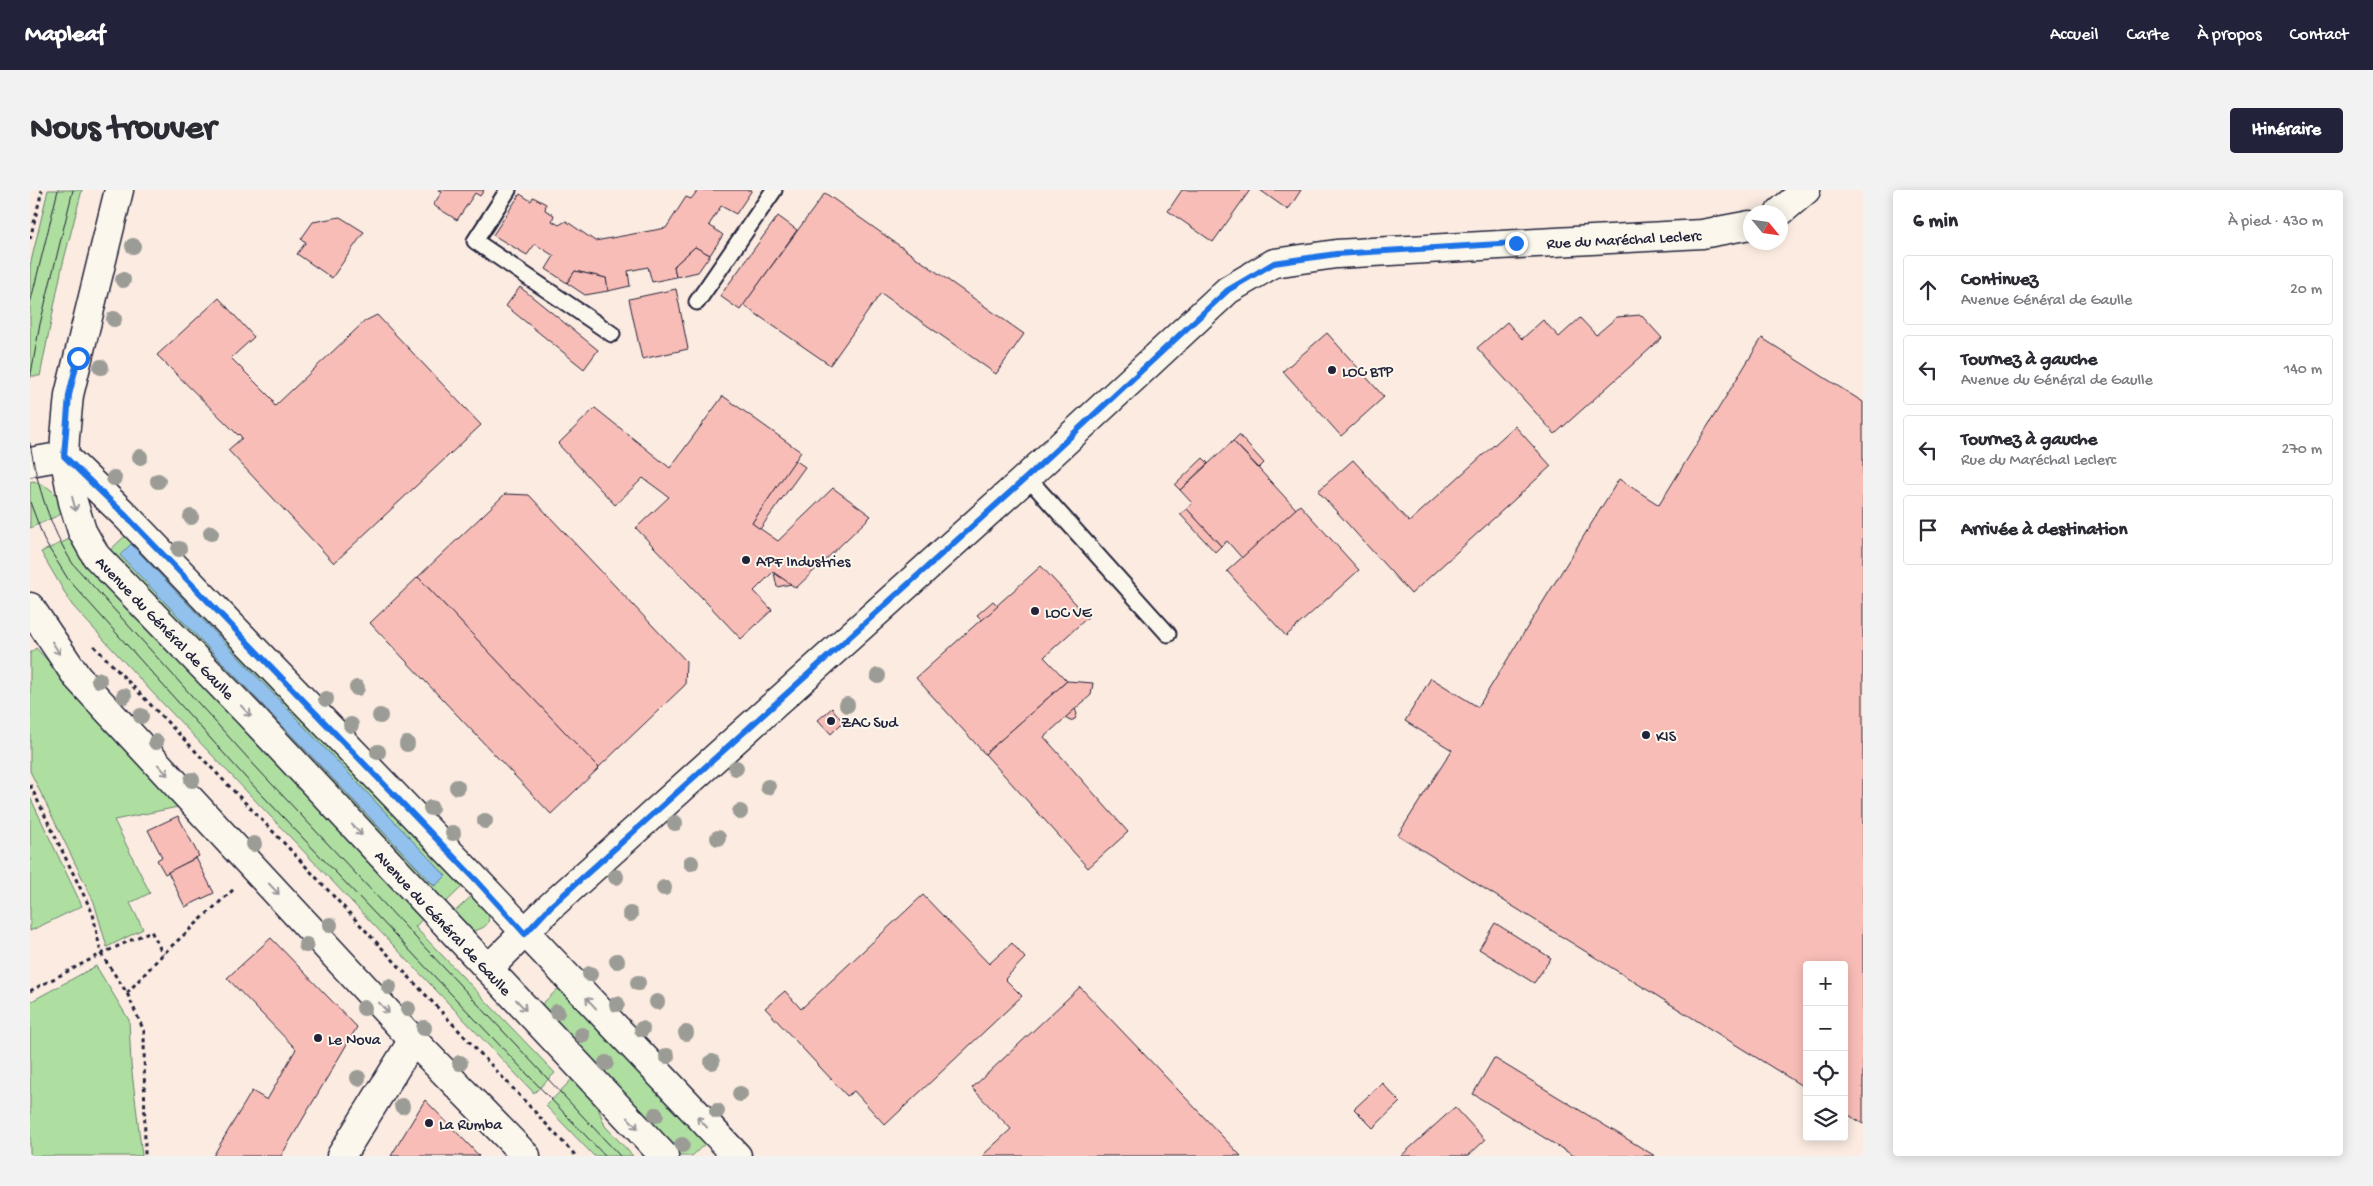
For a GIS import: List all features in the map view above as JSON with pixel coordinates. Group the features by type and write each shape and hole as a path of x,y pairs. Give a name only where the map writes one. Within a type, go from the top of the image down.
{"street":[{"name":"Avenue du Général de Gaulle","path":"119,190 69,395 64,456 73,502 82,531 96,556 242,706 664,1156"},
{"path":"1788,205 1806,190"},
{"name":"Rue du Maréchal Leclerc","path":"488,969 551,906 1027,477 1228,290 1274,263 1336,254 1702,234 1743,226"},
{"path":"30,462 64,456 126,516 477,881 525,934 737,1156"},
{"path":"30,607 77,677 413,1040 526,1156"},
{"path":"341,1156 413,1040"}],"lane":[{"path":"508,190 475,241 612,334"},
{"path":"697,302 774,190"},
{"path":"1027,477 1168,634"}],"path":[{"path":"30,239 42,190"},
{"path":"88,639 283,842 576,1156"},
{"path":"30,785 93,914 100,954 127,993 144,1031 145,1156"},
{"path":"127,993 163,954 283,842"},
{"path":"30,991 100,954 151,931 163,954"}],"green space":[{"path":"48,190 82,190 62,267 40,376 30,376 30,266"},
{"path":"33,481 53,492 66,512 30,528 30,482"},
{"path":"127,534 466,883 442,906 107,553","holes":["131,544 446,876 434,886 120,555"]},
{"path":"74,537 425,916 415,927 555,1073 534,1093 150,690 72,605 41,552"},
{"path":"36,648 183,806 114,820 150,893 130,903 143,929 107,947 94,902 30,771 30,653"},
{"path":"30,797 82,906 30,931"},
{"path":"475,893 486,911 488,921 480,929 471,931 451,915"},
{"path":"96,966 129,1020 131,1064 142,1156 30,1156 30,1002"},
{"path":"562,985 709,1140 692,1156 680,1156 539,1007"},
{"path":"575,1076 594,1097 605,1126 633,1156 594,1156 546,1106"}],"water":[{"path":"131,544 446,876 435,886 120,555"}],"building":[{"path":"438,190 484,190 480,196 475,193 457,220 433,205 442,192"},
{"path":"698,190 752,190 736,214 721,206 709,225 723,235 710,255 695,247 674,266 676,277 652,282 648,267 628,271 630,286 608,291 606,278 575,271 567,283 546,269 554,256 535,244 527,255 493,235 520,194 531,201 533,197 546,204 545,210 554,215 552,221 559,225 566,221 595,241 666,228 686,197 691,199"},
{"path":"1182,190 1250,190 1213,242 1168,211"},
{"path":"1260,190 1301,190 1288,210"},
{"path":"825,193 1024,334 996,374 881,293 830,365 743,305"},
{"path":"778,216 797,230 740,310 720,296"},
{"path":"340,217 364,232 332,278 297,254 306,242 301,239 313,222"},
{"path":"695,247 710,255 698,272 676,277 674,266"},
{"path":"575,271 606,278 608,291 585,295 567,283"},
{"path":"520,287 598,350 584,369 506,306"},
{"path":"676,289 688,349 642,359 629,299"},
{"path":"219,298 254,337 231,358 274,401 272,402 275,406 365,321 377,315 481,425 334,563 228,450 242,438 239,434 157,355"},
{"path":"1641,315 1662,338 1555,434 1477,348 1507,322 1522,339 1543,320 1559,337 1580,318 1596,335 1617,317"},
{"path":"1327,333 1384,397 1341,436 1283,371"},
{"name":"KIS","path":"1762,338 1863,402 1863,1124 1848,1115 1848,961 1803,961 1803,1087 1398,835 1452,750 1405,721 1431,678 1478,707 1619,479 1659,505"},
{"path":"723,396 801,452 752,523 778,541 833,488 871,516 796,588 773,572 754,591 772,610 741,639 636,528 669,497 643,478 615,505 558,444 595,408 670,468"},
{"path":"1515,426 1551,466 1411,594 1318,491 1353,460 1409,522"},
{"path":"1239,435 1264,463 1259,468 1233,441"},
{"path":"1233,441 1296,509 1242,558 1227,541 1221,546 1187,509 1192,503 1180,490"},
{"path":"1203,458 1208,463 1180,490 1175,485"},
{"path":"795,460 805,467 760,529 752,523"},
{"path":"505,494 529,495 686,661 685,685 598,768 418,577"},
{"path":"1300,505 1359,570 1286,636 1227,571"},
{"path":"1187,509 1221,546 1215,552 1180,514"},
{"path":"1041,566 1088,617 1044,657 1067,681 985,754 916,678"},
{"path":"774,573 791,584 777,587"},
{"path":"418,577 599,768 551,814 370,623"},
{"path":"993,601 998,606 982,620 977,615"},
{"path":"1067,681 1093,683 1091,695 1044,737 1128,832 1088,868 985,754"},
{"name":"ZAC Sud","path":"832,708 843,722 831,734 818,720"},
{"path":"1075,709 1077,714 1075,719 1070,721 1065,718"},
{"path":"178,816 199,856 165,874 157,860 162,857 148,830"},
{"path":"196,858 214,893 185,907 168,872"},
{"path":"923,895 989,964 1012,943 1025,958 1005,979 1022,996 885,1125 854,1091 847,1096 765,1008 785,991 801,1009"},
{"path":"1495,923 1551,958 1534,983 1479,949"},
{"name":"Le Nova","path":"271,938 357,1027 281,1156 213,1156 252,1091 267,1100 296,1049 227,978"},
{"path":"1080,987 1241,1156 982,1156 1011,1129 972,1088"},
{"path":"1494,1058 1655,1156 1574,1156 1473,1094"},
{"path":"1382,1083 1400,1102 1373,1128 1354,1109"},
{"name":"La Rumba","path":"425,1100 470,1146 479,1156 391,1156"},
{"path":"1455,1107 1485,1140 1468,1156 1401,1156"}],"tram line":[{"path":"30,304 58,190"},
{"path":"30,379 40,324 73,190"},
{"path":"30,443 36,475 45,506 73,564 255,766 620,1156"},
{"path":"30,502 45,542 68,579 245,777 605,1156"}],"place":[{"name":"LOC BTP","path":"1332,370"},
{"name":"APF Industries","path":"746,560"},
{"name":"LOC VE","path":"1035,611"},
{"name":"ZAC Sud","path":"831,721"},
{"name":"KIS","path":"1646,735"},
{"name":"Le Nova","path":"318,1038"},
{"name":"La Rumba","path":"429,1123"}],"route":[{"path":"78,358 69,395 64,456 126,516 477,881 525,934 551,906 1027,477 1228,290 1274,263 1336,254 1516,243"}]}
